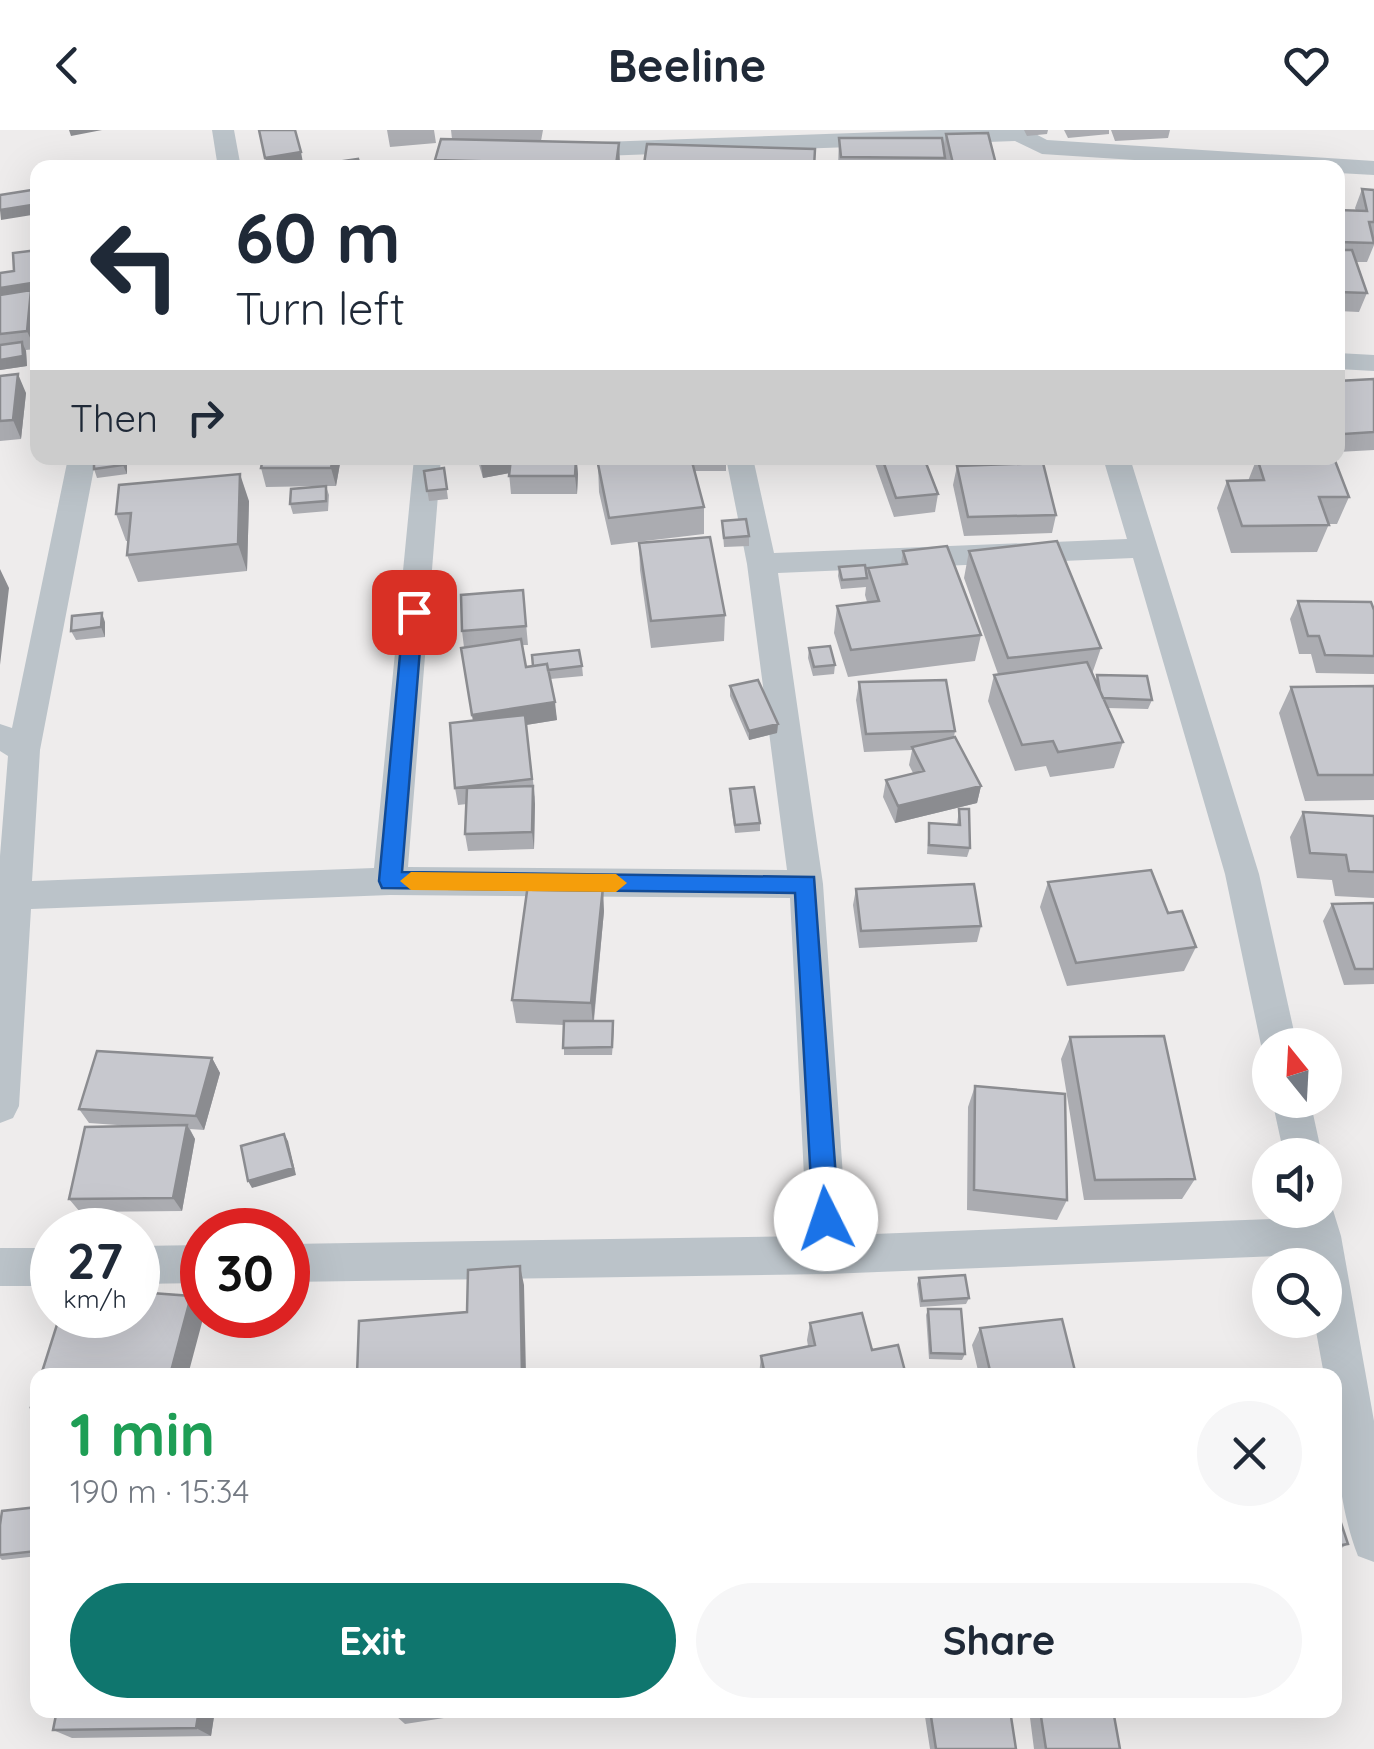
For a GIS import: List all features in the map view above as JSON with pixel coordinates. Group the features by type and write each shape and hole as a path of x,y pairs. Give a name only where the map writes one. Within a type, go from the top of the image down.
{"street":[{"path":"223,130 229,160"},
{"path":"559,151 1014,132 1042,157 1133,160"},
{"path":"1345,167 1374,168"},
{"path":"1345,361 1374,363"},
{"path":"0,1106 15,896 12,743 80,465"},
{"path":"390,881 426,465"},
{"path":"741,465 762,564 806,884 828,1255"},
{"path":"1119,465 1242,874 1275,1028"},
{"path":"762,564 1144,548"},
{"path":"15,896 390,881 806,884"},
{"path":"310,1263 828,1255 1252,1227"},
{"path":"1319,1228 1374,1540"},
{"path":"0,1268 30,1267"}],"building":[{"path":"259,130 295,130 301,152 265,158"},
{"path":"988,133 995,160 952,160 946,134"},
{"path":"839,138 942,138 945,158 841,157"},
{"path":"441,139 619,143 617,160 435,160"},
{"path":"647,144 815,149 814,160 645,160"},
{"path":"1362,189 1374,190 1374,222 1369,222 1374,243 1345,242 1345,210 1367,211"},
{"path":"30,190 30,205 0,210 0,195"},
{"path":"1345,250 1352,250 1367,293 1345,292"},
{"path":"30,251 30,283 0,288 0,273 14,271 13,253"},
{"path":"30,290 27,331 0,334 0,295"},
{"path":"22,342 23,356 0,360 0,345"},
{"path":"18,374 13,420 0,421 0,376"},
{"path":"1374,379 1374,432 1345,434 1345,381"},
{"path":"262,465 332,465 331,468 261,468"},
{"path":"510,465 576,465 575,476 509,476"},
{"path":"598,465 693,465 704,507 609,518"},
{"path":"884,465 927,465 938,494 896,498"},
{"path":"1044,465 1056,515 968,517 957,466"},
{"path":"1259,465 1337,465 1349,497 1319,497 1329,525 1242,526 1227,481 1264,480"},
{"path":"444,468 447,489 427,491 424,471"},
{"path":"240,474 238,544 127,555 131,513 116,514 119,485"},
{"path":"326,486 326,501 290,504 291,489"},
{"path":"746,519 749,536 724,538 722,521"},
{"path":"710,537 725,615 651,621 639,543"},
{"path":"1057,541 1101,648 1008,658 969,551"},
{"path":"947,546 981,635 851,650 837,606 879,601 868,568 907,564 903,551"},
{"path":"865,565 867,578 842,580 839,567"},
{"path":"523,590 526,626 462,631 461,595"},
{"path":"1298,601 1371,602 1374,656 1325,655 1319,636 1308,636"},
{"path":"102,613 101,627 71,631 72,616"},
{"path":"521,639 526,667 547,664 555,702 472,715 461,648"},
{"path":"830,646 835,665 814,667 809,648"},
{"path":"579,650 582,666 548,670 547,664 533,666 532,655"},
{"path":"1087,662 1123,742 1058,752 1053,741 1022,745 994,675"},
{"path":"1097,675 1147,676 1152,700 1103,698"},
{"path":"758,680 778,724 749,731 730,686"},
{"path":"946,680 955,731 866,734 859,682"},
{"path":"1374,686 1374,775 1318,775 1291,687"},
{"path":"525,715 532,779 455,788 450,723"},
{"path":"955,737 981,786 898,806 886,780 924,771 912,747"},
{"path":"533,786 532,832 465,834 467,788"},
{"path":"754,787 760,823 735,825 730,789"},
{"path":"959,809 969,809 970,848 929,845 929,823 960,825"},
{"path":"1303,812 1374,816 1374,872 1349,871 1346,855 1310,853"},
{"path":"1151,870 1168,913 1182,911 1196,947 1076,963 1048,882"},
{"path":"528,884 603,887 591,1003 512,1000"},
{"path":"974,884 981,926 861,931 856,889"},
{"path":"1374,903 1374,969 1355,969 1332,904"},
{"path":"564,1021 613,1021 612,1047 563,1048"},
{"path":"1164,1036 1195,1179 1095,1180 1070,1037"},
{"path":"97,1051 212,1058 196,1116 79,1109"},
{"path":"975,1086 1065,1094 1067,1200 974,1190"},
{"path":"187,1125 173,1198 69,1199 85,1127"},
{"path":"284,1134 293,1168 248,1181 241,1146"},
{"path":"520,1266 522,1368 357,1368 359,1321 467,1312 468,1270"},
{"path":"965,1275 969,1298 922,1301 919,1278"},
{"path":"160,1294 180,1295 180,1337 172,1368 43,1368 53,1338 160,1338"},
{"path":"928,1309 961,1309 965,1354 931,1353"},
{"path":"862,1313 872,1350 898,1345 904,1368 764,1368 761,1356 815,1345 810,1323"},
{"path":"1062,1319 1074,1368 989,1368 980,1328"},
{"path":"30,1508 30,1552 0,1555 2,1511"},
{"path":"55,1718 198,1718 196,1728 53,1730"},
{"path":"931,1718 1011,1718 1016,1749 936,1749"},
{"path":"1041,1718 1114,1718 1120,1749 1046,1749"}],"slow traffic":[{"path":"411,881 616,883"}],"route":[{"path":"414,612 390,881 806,884 826,1219"}]}
